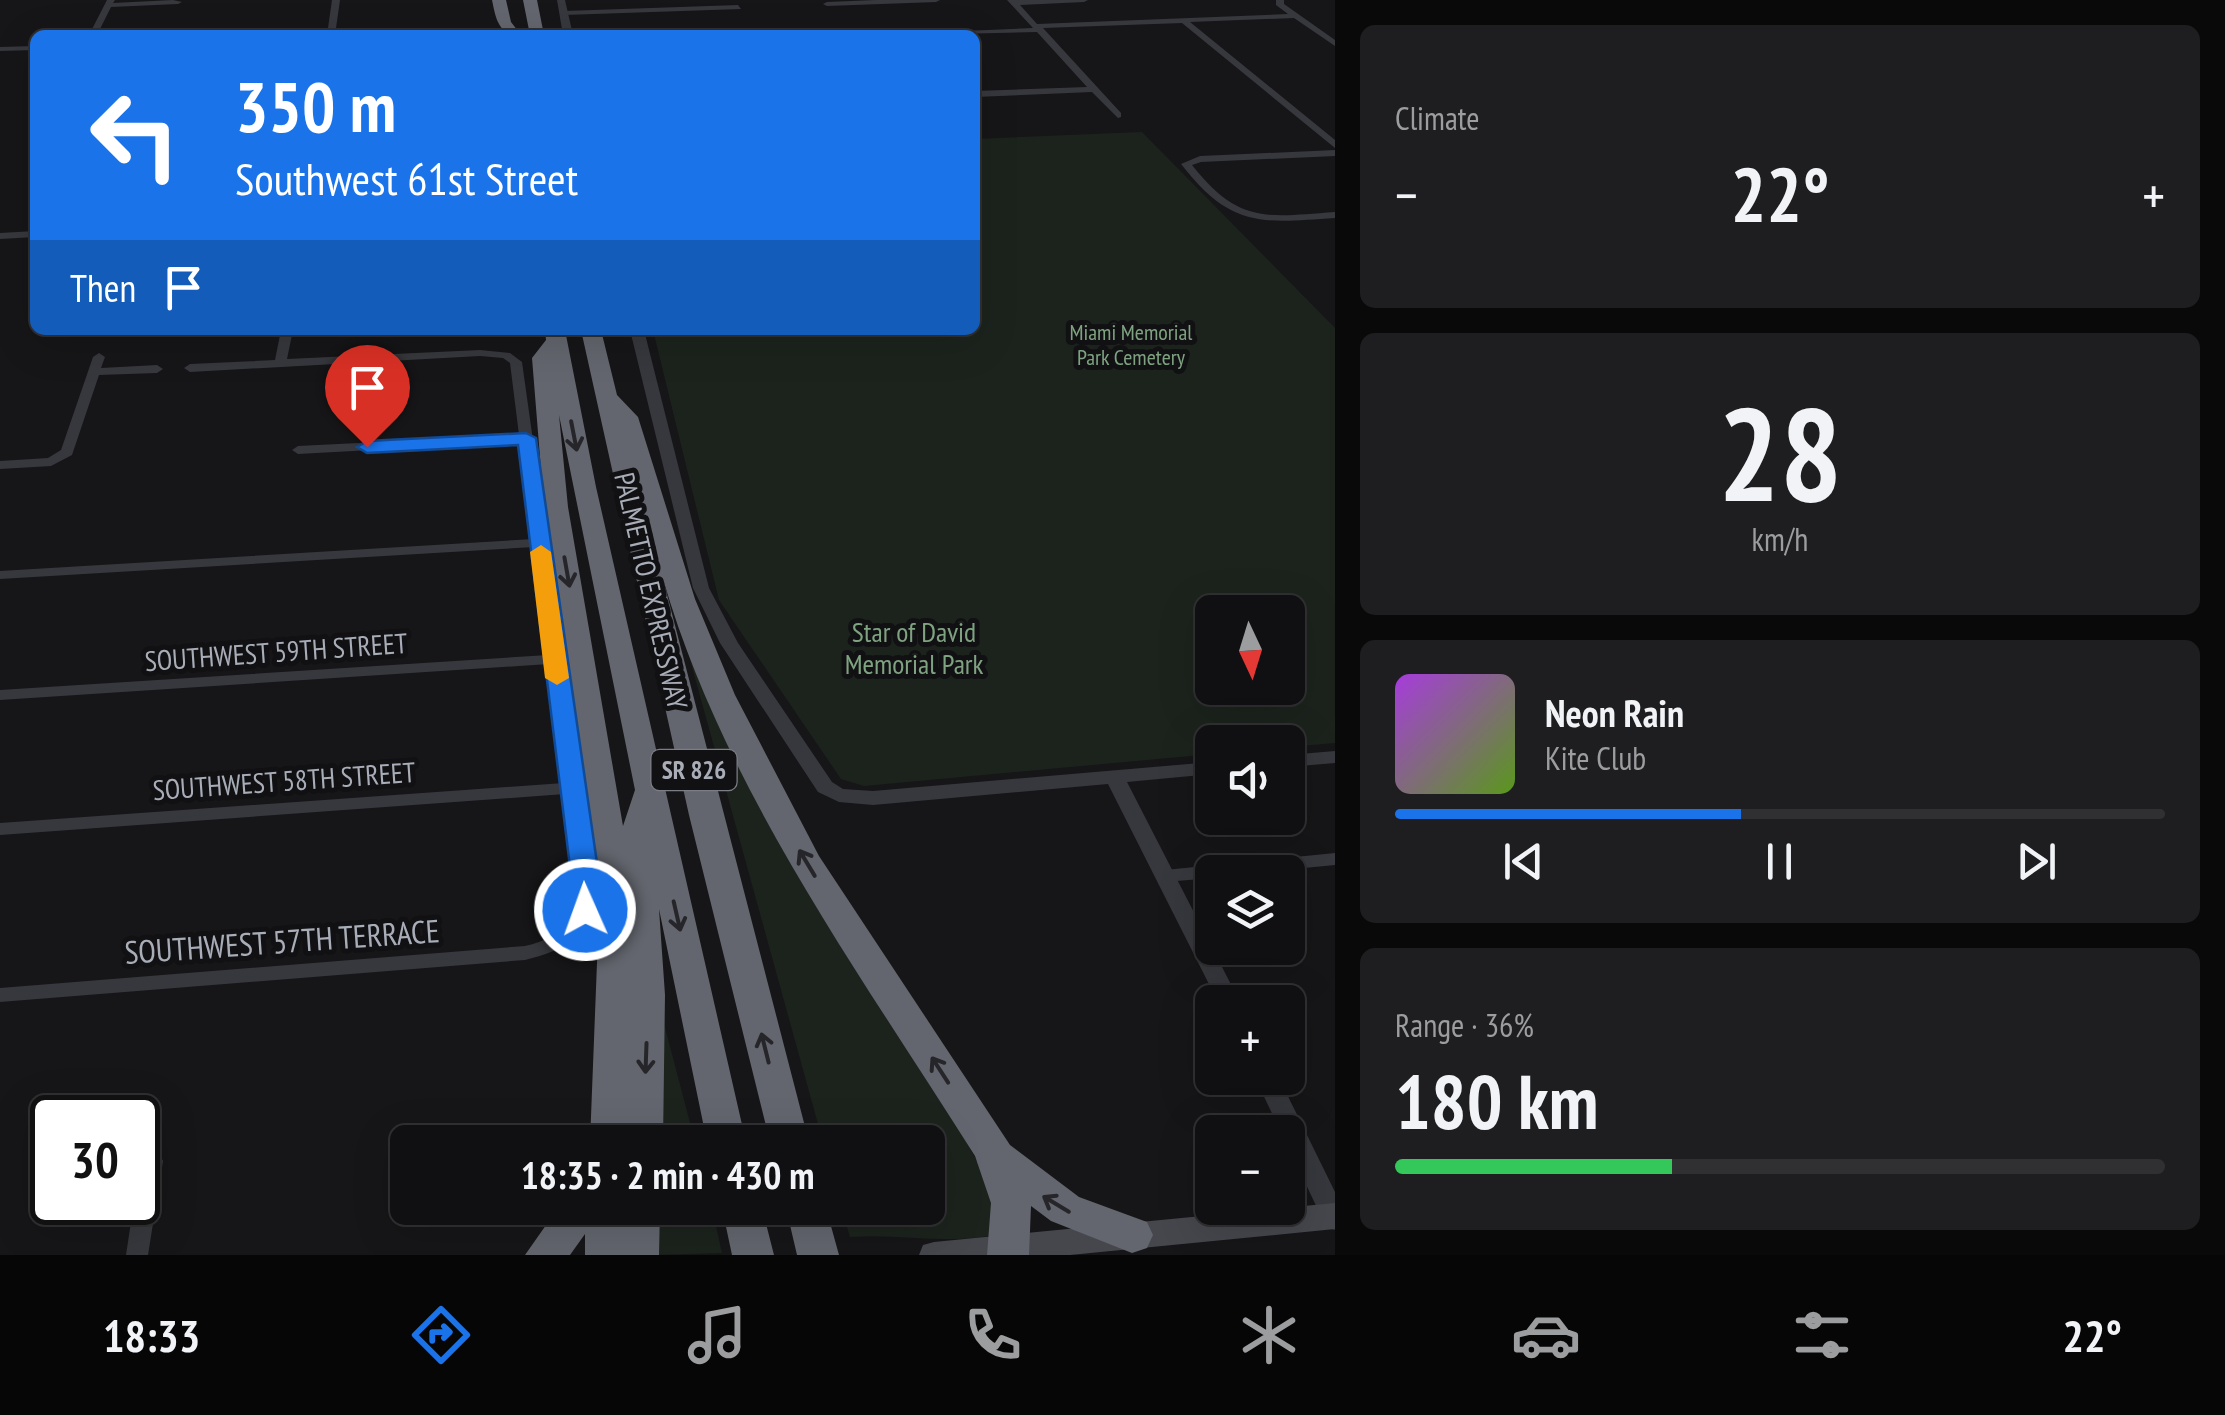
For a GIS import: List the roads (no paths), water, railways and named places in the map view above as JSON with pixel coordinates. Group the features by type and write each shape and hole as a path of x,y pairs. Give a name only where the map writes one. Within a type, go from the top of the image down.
{"highway":[{"path":"499,0 504,24 511,30"},
{"path":"511,0 515,30"},
{"path":"534,3 536,30"},
{"path":"556,335 543,358 550,459 617,886 610,1125"},
{"name":"PALMETTO EXPRESSWAY","path":"556,335 648,786 724,1125"},
{"name":"PALMETTO EXPRESSWAY","path":"592,335 700,796 785,1125"},
{"path":"605,395 627,417 691,624 757,774 834,906 993,1151 1012,1203 1008,1252"},
{"path":"643,1125 647,995 638,832 648,786"},
{"path":"993,1151 1047,1198 1083,1219 1132,1235"},
{"path":"546,1255 568,1225"}],"main road":[{"path":"934,1255 1008,1252 1132,1235 1335,1217"}],"street":[{"path":"332,30 336,0"},
{"path":"561,0 567,30"},
{"path":"827,4 936,0"},
{"path":"1013,1 1084,0"},
{"path":"1280,0 1278,3 1294,16 1335,44"},
{"path":"1013,1 1118,115"},
{"path":"96,30 110,2 178,2"},
{"path":"564,13 738,7"},
{"path":"980,31 1294,16"},
{"path":"1183,20 1335,149"},
{"path":"0,49 30,48"},
{"path":"980,94 1093,89"},
{"path":"1335,149 1200,158 1186,164 1229,210 1240,216 1335,215"},
{"path":"0,236 30,234"},
{"path":"280,363 286,335"},
{"path":"638,335 701,588 728,644 815,777 832,792 873,798 1195,770"},
{"path":"190,368 506,355 517,364 573,788"},
{"path":"0,465 51,462 64,456 99,357"},
{"path":"96,372 157,369"},
{"path":"298,450 526,438"},
{"path":"0,576 539,543"},
{"name":"SOUTHWEST 59TH STREET","path":"1,698 554,659"},
{"path":"1305,760 1335,757"},
{"path":"1115,777 1221,985"},
{"name":"SOUTHWEST 58TH STREET","path":"0,829 573,788"},
{"name":"SOUTHWEST 57TH TERRACE","path":"0,994 513,954 566,938 581,918 587,898 573,788"},
{"path":"1166,876 1335,858"},
{"path":"1274,1095 1335,1217"},
{"path":"137,1255 142,1225"}],"park label":[{"name":"Miami Memorial Park Cemetery","path":"1131,345"},
{"name":"Star of David Memorial Park","path":"914,648"}]}
